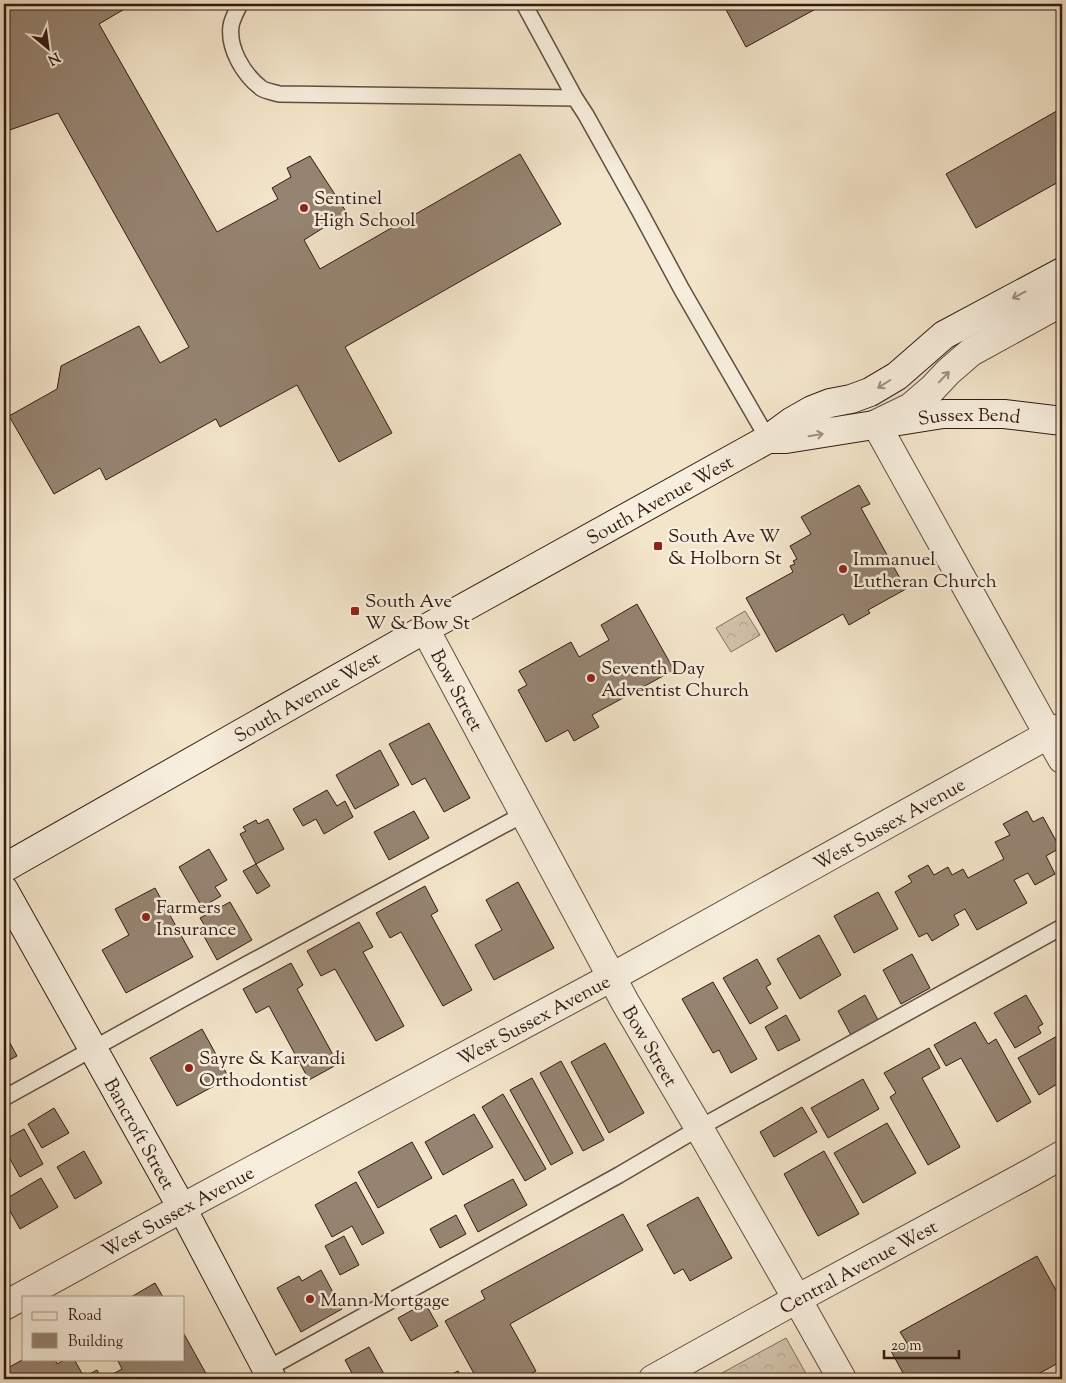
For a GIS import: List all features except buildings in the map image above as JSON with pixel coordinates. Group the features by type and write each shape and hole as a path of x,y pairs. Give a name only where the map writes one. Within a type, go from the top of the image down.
{"street":[{"name":"South Avenue West","path":"4,868 425,629 768,439 791,422 812,410 870,392 896,376 944,335 1062,272"},
{"name":"South Avenue West","path":"768,439 786,440 876,424 910,407 972,352 1062,302"},
{"name":"Sussex Bend","path":"876,424 943,414 1004,414 1062,421"},
{"path":"876,424 1056,731 1062,759"},
{"name":"Bow Street","path":"425,629 612,977 842,1379"},
{"name":"West Sussex Avenue","path":"22,1296 612,977 1056,731"},
{"name":"Bancroft Street","path":"4,890 182,1208 269,1374"},
{"name":"Central Avenue West","path":"653,1379 1062,1155"},
{"name":"West Sussex Avenue","path":"4,1306 22,1296"}],"lane":[{"path":"240,4 231,25 232,46 238,60 250,77 262,89 279,94 575,98"},
{"path":"524,4 682,290 768,439"},
{"path":"4,1098 524,814"},
{"path":"269,1374 700,1128 1062,927"}],"green space":[{"path":"745,611 760,635 731,652 716,628"},
{"path":"786,1338 809,1379 711,1379"}],"place":[{"name":"Sentinel High School","path":"304,208"},
{"name":"South Ave W & Holborn St","path":"658,546"},
{"name":"Immanuel Lutheran Church","path":"843,569"},
{"name":"South Ave W & Bow St","path":"355,611"},
{"name":"Seventh Day Adventist Church","path":"591,678"},
{"name":"Farmers Insurance","path":"146,917"},
{"name":"Sayre & Karvandi Orthodontist","path":"189,1068"},
{"name":"Mann Mortgage","path":"310,1299"}]}
